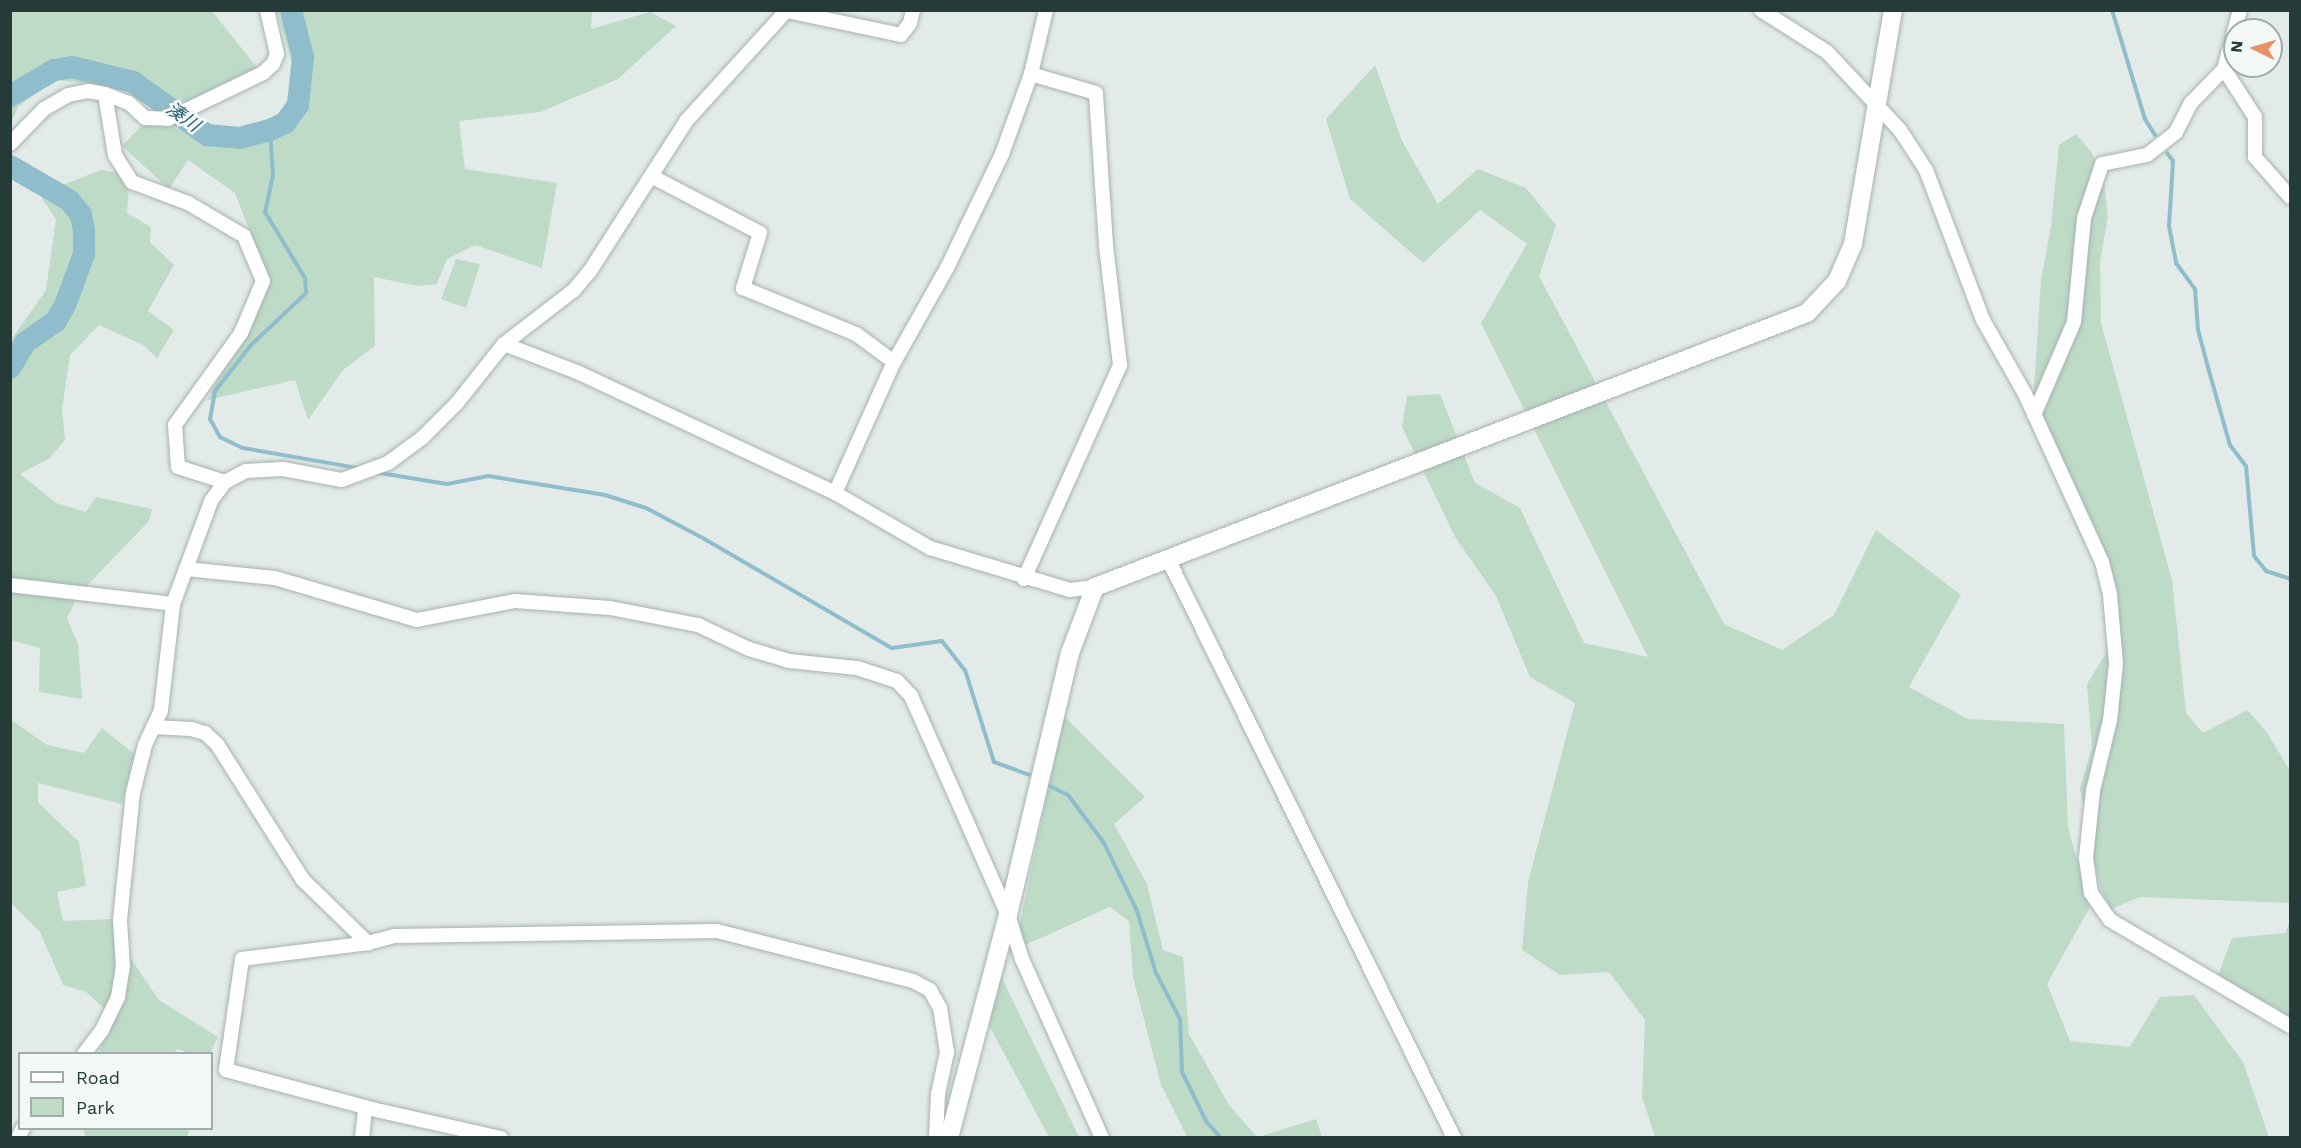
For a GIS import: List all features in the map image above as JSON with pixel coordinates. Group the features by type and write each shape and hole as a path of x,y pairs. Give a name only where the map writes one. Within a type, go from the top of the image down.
{"street":[{"path":"10,144 44,109 68,95 88,91 105,94 129,103 145,118 168,119 263,73 273,64 276,40 267,10"},
{"path":"85,1052 102,1030 118,997 123,967 120,920 133,793 145,745 161,710 173,603 211,501 225,482 246,471 264,469 342,480 380,467 443,419 504,344 574,290 687,120 787,10 901,34 913,10"},
{"path":"835,493 894,362 947,268 1002,154 1031,74 1046,10"},
{"path":"1761,10 1827,52 1878,104 1926,170 1983,320 2034,415 2082,513 2102,562 2110,595 2116,664 2110,720 2093,791 2085,858 2091,893 2100,911 2118,925 2290,1026"},
{"path":"504,344 577,372 835,493 930,549 1024,579 1070,590 1095,587 1169,561 1807,313 1837,281 1853,244 1893,10"},
{"path":"2034,415 2074,322 2084,218 2102,164 2147,155 2176,132 2192,103 2223,70"},
{"path":"1024,579 1120,365 1106,245 1096,93 1031,74"},
{"path":"2230,78 2255,117 2255,157 2290,197"},
{"path":"105,94 116,155 132,182 188,203 244,236 263,281 241,333 175,425 178,467 225,482"},
{"path":"651,176 760,233 743,288 856,334 894,362"},
{"path":"1169,561 1454,1137"},
{"path":"186,569 275,578 417,620 515,601 610,608 698,625 749,649 789,661 884,674 897,681 911,696 1008,915 1022,959 1102,1137"},
{"path":"10,585 173,603"},
{"path":"949,1137 1008,915 1070,653 1095,587"},
{"path":"153,727 191,729 205,733 217,744 303,880 368,944"},
{"path":"501,1137 365,1108 226,1070 242,959 368,944 395,936 717,931 913,981 930,990 940,1008 947,1052 938,1094 936,1137"},
{"path":"362,1137 365,1108"}],"green space":[{"path":"11,11 212,11 258,69 200,100 161,104 107,85 53,80 18,107 11,124"},
{"path":"277,11 592,11 591,29 650,12 676,26 618,79 540,112 459,121 465,169 557,183 542,268 475,245 447,259 437,284 418,286 374,277 375,346 343,370 308,420 295,380 207,400 261,296 250,232 235,193 188,160 169,189 122,146 147,120 238,127 283,124 293,67"},
{"path":"1375,65 1402,141 1438,204 1478,169 1526,188 1556,225 1539,276 1724,624 1782,650 1834,615 1876,530 1961,595 1909,687 1968,719 2064,724 2068,827 2090,907 2047,984 2070,1041 2130,1047 2160,997 2194,995 2243,1062 2269,1137 1655,1137 1642,1097 1645,1020 1609,972 1560,975 1522,950 1528,882 1575,703 1530,677 1496,596 1455,537 1402,427 1407,396 1440,394 1475,483 1520,508 1584,643 1648,657 1481,323 1527,244 1480,210 1423,263 1350,199 1326,119"},
{"path":"2076,134 2092,153 2104,181 2108,217 2100,261 2101,323 2172,580 2186,713 2203,733 2247,710 2266,731 2290,771 2290,903 2140,897 2111,909 2100,888 2080,788 2092,748 2087,684 2106,653 2110,590 2038,415 2034,387 2041,280 2051,227 2059,145"},
{"path":"101,170 130,175 127,213 151,227 150,242 174,265 148,311 174,330 157,358 143,345 99,325 70,355 62,409 65,440 50,458 20,474 56,503 86,512 96,497 152,509 149,521 78,595 67,618 78,644 82,699 39,692 40,648 11,640 11,340 46,290 56,219 39,194"},
{"path":"456,259 480,264 466,308 441,299"},
{"path":"1064,716 1145,797 1114,824 1147,884 1163,950 1183,957 1189,1034 1229,1105 1257,1137 1187,1137 1161,1085 1133,977 1129,921 1110,907 1014,950"},
{"path":"10,719 47,745 84,753 102,728 134,754 122,804 38,783 38,802 79,842 86,886 57,892 63,921 114,919 131,959 159,1000 218,1037 210,1052 186,1052 178,1049 174,1052 99,1052 113,1016 86,992 63,985 40,932 11,903"},
{"path":"2290,917 2290,1027 2276,1007 2216,981 2232,938 2286,933"},
{"path":"995,964 1079,1137 1049,1137 990,1027"},
{"path":"1316,1119 1322,1137 1258,1137"},
{"path":"84,1130 189,1130 187,1138 86,1137"}],"waterway":[{"name":"湊川","path":"10,96 54,70 72,67 133,82 207,135 240,138 270,130 285,123 298,105 303,57 291,10"},
{"path":"2112,10 2145,119 2155,135"},
{"path":"270,130 273,175 265,212 305,278 306,293 251,345 215,391 210,419 220,437 243,448 358,468"},
{"path":"2167,153 2173,161 2169,226 2176,263 2195,289 2198,330 2230,445 2246,466 2254,556 2266,571 2290,579"},
{"name":"湊川","path":"10,166 69,200 81,215 84,231 84,254 66,303 56,321 25,343 10,368"},
{"path":"374,472 447,484 488,476 605,495 646,508 701,537 892,648 942,641 965,670 994,762 1029,775"},
{"path":"1050,786 1068,795 1104,843 1137,911 1156,973 1180,1019 1182,1072 1206,1121 1221,1138"}]}
